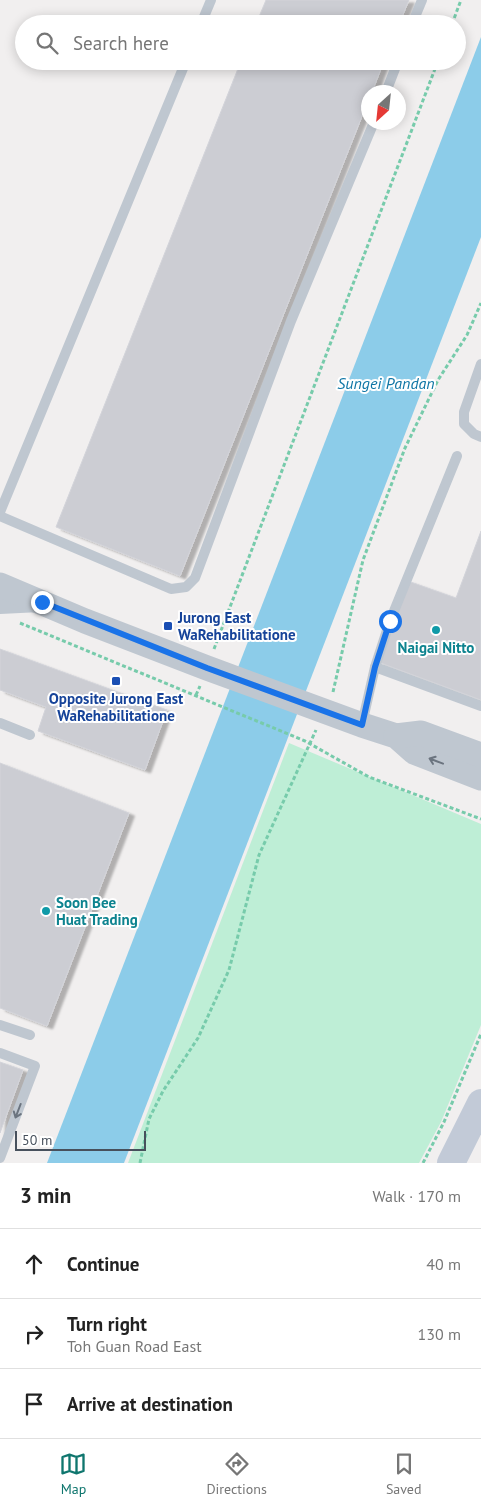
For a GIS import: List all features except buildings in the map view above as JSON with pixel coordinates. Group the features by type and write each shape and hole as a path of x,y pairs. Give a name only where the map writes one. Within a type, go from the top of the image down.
{"main road":[{"path":"451,1163 481,1103"}],"street":[{"path":"0,585 211,670 396,736 414,752 481,778"},
{"path":"0,604 42,602"},
{"path":"396,736 421,733 481,755"}],"lane":[{"path":"205,15 211,0"},
{"path":"416,15 422,0"},
{"path":"182,70 0,514 171,589 186,587 195,578 291,322 371,130"},
{"path":"389,85 395,70"},
{"path":"481,364 464,412 464,424 474,434 481,437"},
{"path":"362,725 375,667 390,621 457,456"},
{"path":"375,667 481,706"},
{"path":"0,724 30,735"},
{"path":"0,1025 30,1035"},
{"path":"0,1052 35,1066 0,1158"}],"path":[{"path":"455,15 461,0"},
{"path":"211,670 435,70"},
{"path":"334,689 363,560 401,457 438,380 467,335 481,303"},
{"path":"16,621 310,743 369,777 481,819"},
{"path":"140,1163 148,1119 163,1091 198,1038 229,970 259,855 310,743"},
{"path":"423,1163 444,1122 481,1034"}],"green space":[{"path":"289,743 481,824 481,1025 441,1122 419,1163 128,1163"}],"water":[{"name":"Sungei Pandan","path":"481,37 481,237 124,1163 47,1163"}],"place":[{"name":"Jurong East WaRehabilitatione","path":"168,626"},
{"name":"Naigai Nitto","path":"436,630"},
{"name":"Opposite Jurong East WaRehabilitatione","path":"116,681"},
{"name":"Soon Bee Huat Trading","path":"46,911"}],"route":[{"path":"42,602 207,668 362,725 375,667 390,621"}]}
